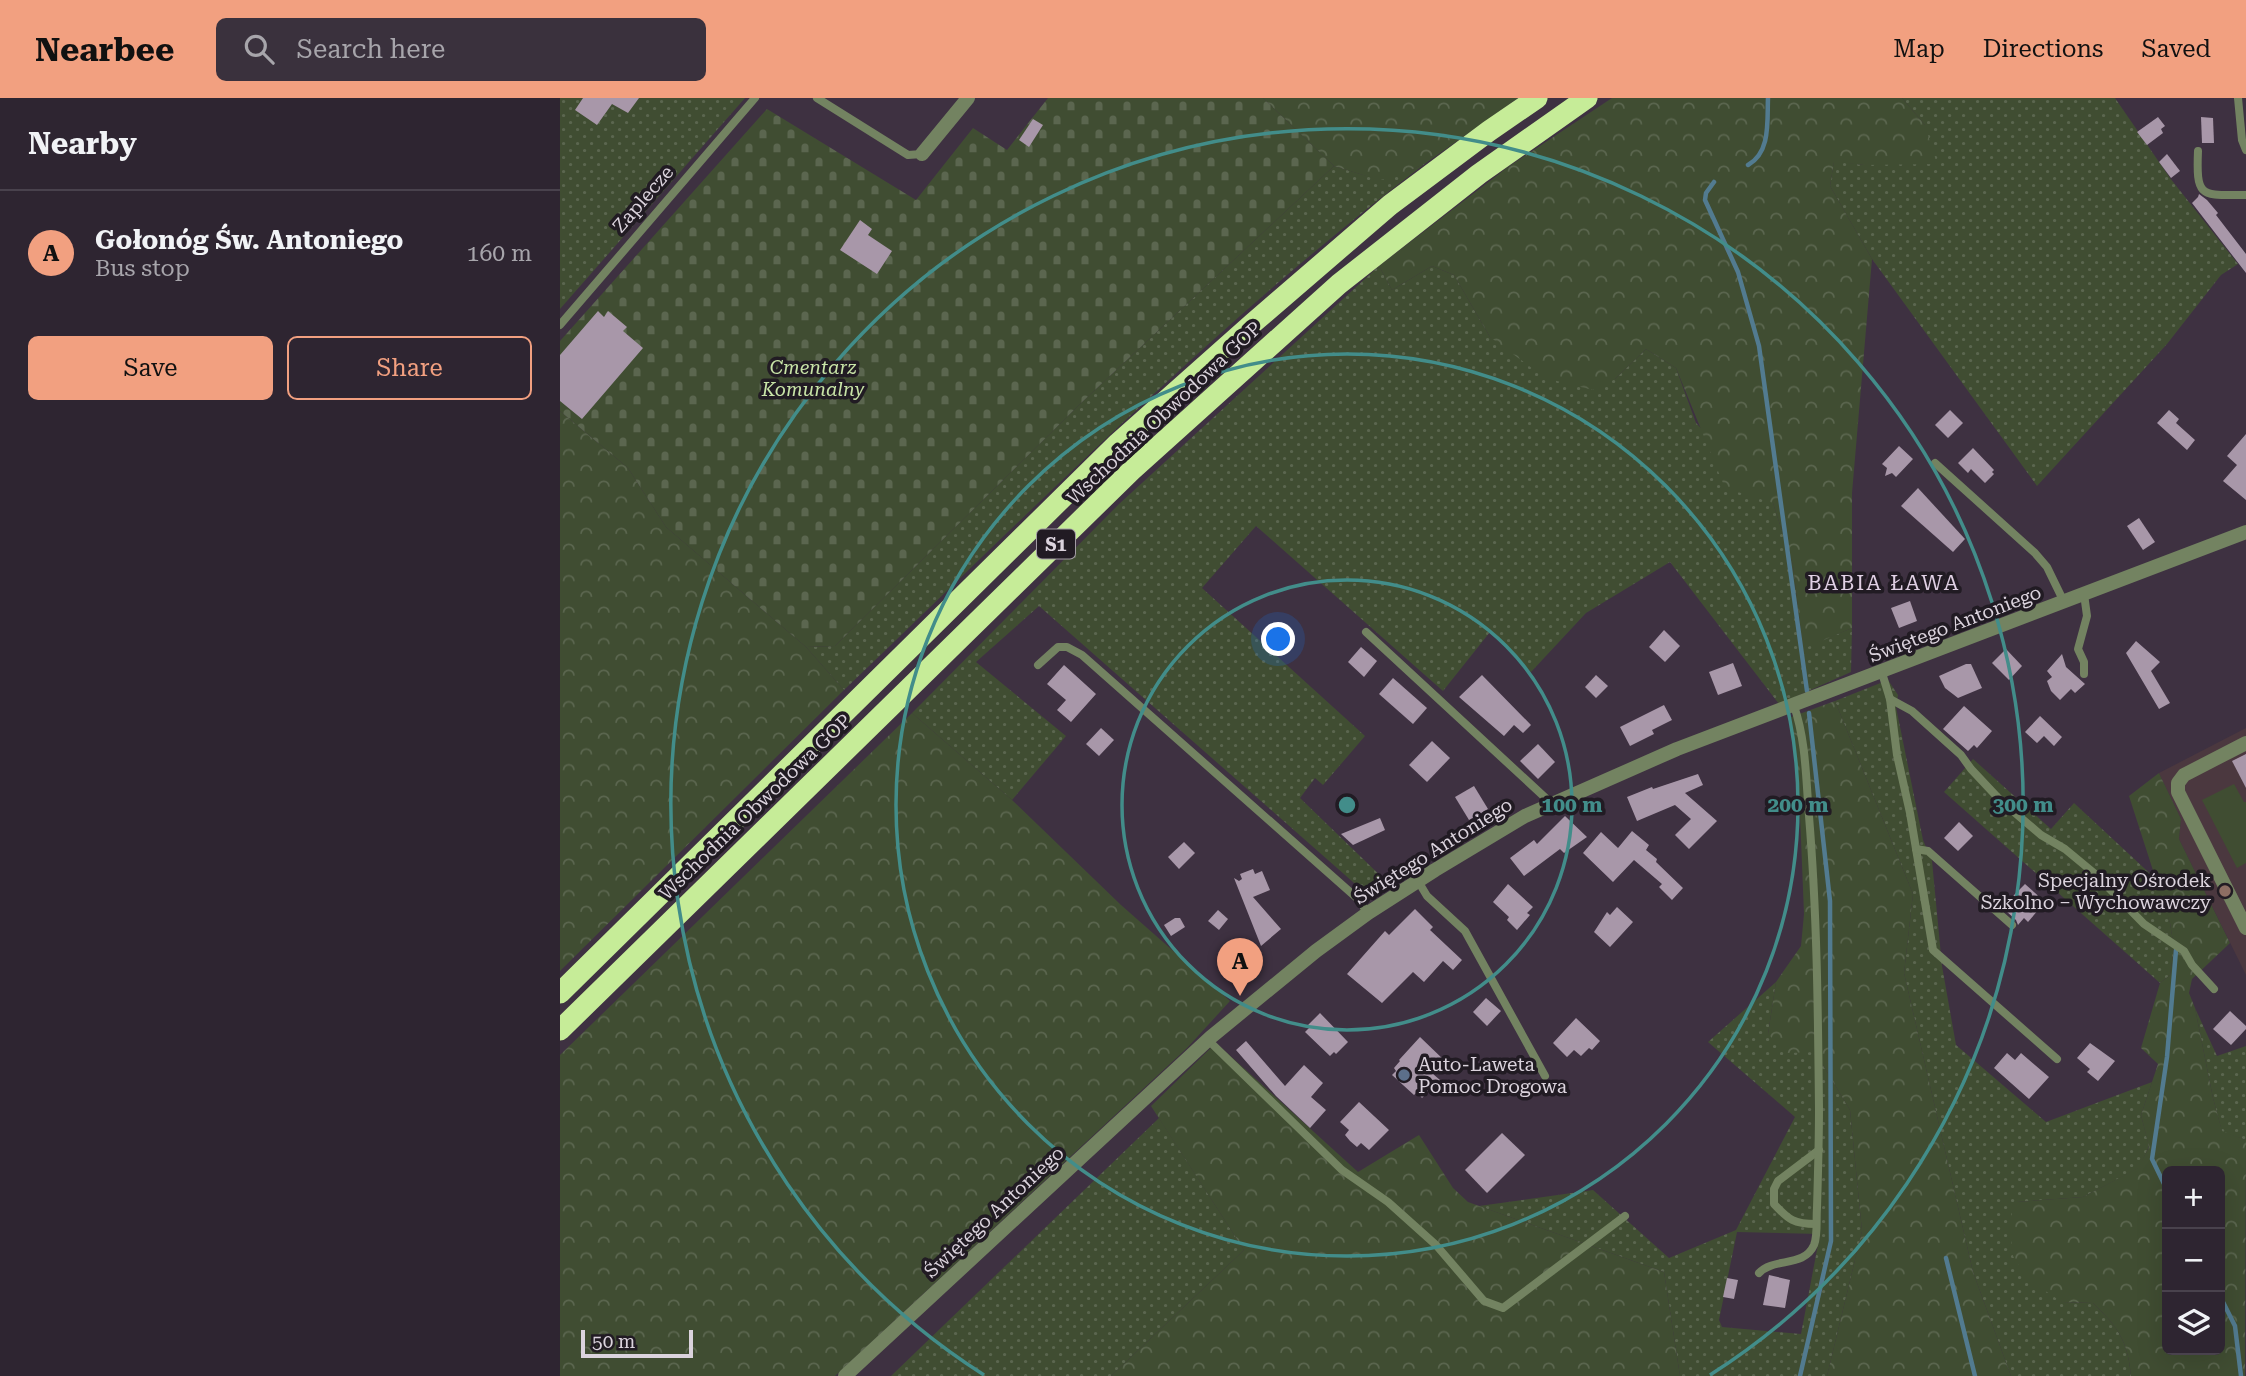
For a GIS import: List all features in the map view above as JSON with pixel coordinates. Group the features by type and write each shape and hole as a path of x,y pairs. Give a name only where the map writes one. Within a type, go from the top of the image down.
{"highway":[{"name":"Wschodnia Obwodowa GOP","path":"560,993 1118,443 1390,205 1537,98"},
{"name":"Wschodnia Obwodowa GOP","path":"560,1030 1130,471 1339,284 1479,174 1587,98"}],"street":[{"path":"922,154 968,98"},
{"name":"Świętego Antoniego","path":"845,1376 1208,1040 1292,968 1368,913 1525,816 1677,750 2246,532"},
{"path":"2246,743 2184,775 2178,783 2178,792 2246,928"}],"lane":[{"name":"Zaplecze","path":"560,325 755,98"},
{"path":"817,98 908,155 922,154"},
{"path":"2238,99 2242,140 2246,150"},
{"path":"2198,151 2197,179 2203,192 2211,195 2246,195"},
{"path":"1935,463 2035,553 2047,567 2064,602"},
{"path":"2084,594 2087,616 2078,649 2084,662 2084,674"},
{"path":"1366,632 1551,803"},
{"path":"1038,665 1058,647 1067,647 1082,655 1358,899 1368,913"},
{"path":"1882,673 1890,699 1897,755 1933,950 2057,1059"},
{"path":"1890,699 1912,711 1961,755 2001,801 2041,835 2065,849 2094,873 2144,924 2184,951 2192,965 2214,989"},
{"path":"1759,1273 1764,1268 1800,1259 1809,1253 1815,1243 1819,1150 1814,868 1799,720 1794,706"},
{"path":"1916,849 1928,851 2012,925"},
{"path":"1418,881 1427,896 1465,931 1545,1076"},
{"path":"1208,1040 1342,1170 1388,1202 1436,1245 1485,1301 1503,1308 1625,1216"},
{"path":"1816,1224 1799,1224 1787,1217 1774,1204 1774,1189 1778,1181 1819,1150"}],"shaded area":[{"name":"Specjalny Ośrodek Szkolno – Wychowawczy","path":"2246,728 2246,975 2179,839 2181,819 2159,773"}],"green space":[{"path":"560,98 745,98 560,309"},
{"name":"Cmentarz Komunalny","path":"1048,98 1263,98 1334,166 1081,403 835,646 806,647 666,527 628,468 560,411 560,341 767,109 916,200 973,128 1007,150"},
{"path":"1263,98 1518,98 1426,163 1393,178 1379,180 1334,166"},
{"path":"1612,98 1902,98 1925,125 1937,164 1864,165 1834,162 1830,186 1872,259 1852,493 1852,628 1803,649 1793,565 1773,503 1725,488 1676,368 1646,349 1615,379 1593,390 1545,378 1490,337 1454,275 1432,266 1392,290 1379,266 1508,167"},
{"path":"1902,98 2115,98 2170,178 2238,264 2221,275 2167,344 2037,486 1872,259 1830,186 1834,161 1864,165 1925,125"},
{"path":"1426,163 1273,287 1200,352 844,690 806,647 835,646 1081,403 1334,166 1380,178"},
{"path":"1379,266 1392,290 1432,266 1454,275 1490,337 1615,379 1646,349 1676,368 1696,423 1773,503 1793,565 1803,648 1852,628 1851,672 1779,704 1670,562 1586,613 1531,672 1490,632 1443,691 1256,526 1202,588 1365,736 1323,785 1315,778 1300,798 1390,885 1370,897 1039,606 976,662 1066,736 1012,800 912,713 1119,504"},
{"path":"560,411 628,468 666,527 806,647 844,690 560,971"},
{"path":"1888,680 1898,695 1896,707 1923,840 1932,861 1942,966 1956,1045 2046,1122 2152,1082 2141,1115 2149,1146 2139,1168 2083,1197 2017,1202 2062,1302 2093,1303 2102,1312 2120,1335 2131,1376 2011,1376 1973,1272 1904,973 1913,894 1835,701"},
{"path":"1835,701 1913,894 1904,973 1973,1272 2011,1376 1827,1376 1862,1231 1850,1110 1815,1052 1787,1053 1768,1034 1776,982 1801,946 1804,914 1799,789 1791,717"},
{"path":"912,713 1012,800 1121,905 1230,1001 1187,1048 835,1376 560,1376 560,1055"},
{"path":"1973,759 2051,829 2074,803 2158,881 2174,948 2170,975 2160,983 1944,792"},
{"path":"2159,773 2181,819 2179,839 2230,943 2192,979 2189,993 2195,1008 2222,1131 2246,1140 2245,1376 2131,1376 2120,1335 2102,1312 2093,1303 2062,1302 2027,1279 2013,1256 2009,1222 2016,1202 2083,1197 2138,1168 2149,1147 2141,1115 2158,1064 2141,1048 2160,983 2170,975 2174,948 2170,923 2129,796"},
{"path":"2234,784 2246,802 2246,863 2237,868 2202,800"},
{"path":"1776,982 1768,1034 1815,1052 1850,1110 1862,1231 1827,1376 1680,1376 1664,1272 1479,1206 1593,1190 1669,1258 1736,1230 1795,1117 1708,1042","holes":["1737,1232 1820,1234 1801,1334 1722,1327 1719,1320"]},
{"path":"2195,1008 2217,1056 2246,1046 2246,1140 2222,1132"},
{"path":"1216,1043 1358,1172 1419,1135 1453,1188 1468,1202 1664,1272 1680,1376 1111,1376 1244,1250 1151,1106"},
{"path":"1159,1118 1244,1250 1111,1376 891,1376"}],"building":[{"path":"583,98 639,98 628,113 612,104 597,125 575,110"},
{"path":"2158,117 2165,126 2161,129 2163,133 2147,145 2137,132"},
{"path":"2201,117 2213,118 2214,143 2202,143"},
{"path":"1033,119 1043,125 1029,147 1019,140"},
{"path":"2167,154 2180,171 2171,178 2159,162"},
{"path":"2199,194 2218,213 2216,215 2246,254 2246,273 2192,203"},
{"path":"860,220 872,229 868,235 892,251 877,274 840,250"},
{"path":"598,311 604,317 608,311 627,327 623,331 643,348 582,419 560,401 560,355"},
{"path":"1950,410 1963,423 1948,438 1935,425"},
{"path":"2169,410 2179,419 2176,423 2195,440 2187,450 2157,423"},
{"path":"2246,434 2246,500 2223,481 2237,465 2227,456"},
{"path":"1899,446 1913,459 1896,477 1892,473 1885,476 1887,468 1882,464"},
{"path":"1973,448 1994,470 1994,474 1985,483 1971,469 1968,473 1958,463"},
{"path":"1918,488 1965,539 1953,552 1901,506"},
{"path":"2139,518 2155,542 2143,550 2127,526"},
{"path":"1910,601 1917,621 1899,628 1891,608"},
{"path":"1664,630 1680,646 1665,662 1649,647"},
{"path":"2136,641 2160,662 2151,671 2170,703 2159,709 2126,653"},
{"path":"1361,647 1377,661 1364,677 1348,662"},
{"path":"2006,649 2022,666 2009,680 1992,663"},
{"path":"2062,654 2066,667 2085,684 2075,693 2071,689 2060,700 2051,691 2047,681 2052,677 2047,671"},
{"path":"1733,663 1742,686 1718,695 1709,672"},
{"path":"1971,664 1982,688 1958,698 1945,688 1939,676"},
{"path":"1064,665 1096,694 1071,722 1057,710 1066,700 1047,684"},
{"path":"1482,675 1531,725 1523,733 1514,725 1504,736 1459,697"},
{"path":"1596,675 1608,686 1596,698 1585,687"},
{"path":"1393,678 1427,708 1413,724 1379,694"},
{"path":"1664,705 1672,720 1652,730 1654,734 1630,746 1620,727"},
{"path":"1964,706 1992,731 1977,748 1974,745 1968,751 1943,729"},
{"path":"2040,716 2062,737 2054,746 2044,736 2037,743 2025,732"},
{"path":"1101,728 1114,740 1099,756 1086,744"},
{"path":"1432,741 1450,758 1427,782 1409,765"},
{"path":"1538,744 1555,762 1538,779 1520,761"},
{"path":"2246,754 2246,788 2232,761"},
{"path":"1698,774 1703,785 1685,793 1717,821 1689,849 1675,835 1691,819 1675,805 1637,821 1627,797"},
{"path":"1474,786 1488,809 1469,820 1455,797"},
{"path":"1565,816 1587,837 1564,853 1560,849 1524,876 1510,858 1534,840 1537,844"},
{"path":"1380,818 1385,830 1353,845 1341,834"},
{"path":"1959,822 1973,836 1958,851 1944,838"},
{"path":"1632,831 1649,845 1646,850 1683,888 1672,900 1659,887 1662,884 1634,860 1613,882 1583,853 1601,832 1618,848"},
{"path":"1184,842 1195,853 1179,869 1168,857"},
{"path":"1253,869 1255,874 1262,871 1270,890 1253,897 1281,929 1261,946 1234,878 1239,881 1242,879 1240,874"},
{"path":"1508,884 1533,907 1527,913 1530,915 1517,930 1507,920 1509,917 1493,902"},
{"path":"2025,884 2045,902 2028,922 2024,918 2018,925 1996,902 2005,892 2011,898"},
{"path":"1617,907 1633,922 1610,947 1594,932 1607,912 1610,915"},
{"path":"1415,909 1433,927 1430,930 1462,960 1453,970 1443,961 1424,982 1413,972 1382,1003 1347,974 1385,931 1389,935"},
{"path":"1218,910 1228,919 1219,930 1208,921"},
{"path":"1180,918 1185,927 1171,936 1164,925"},
{"path":"1486,998 1501,1011 1487,1026 1473,1012"},
{"path":"2230,1011 2246,1026 2231,1045 2213,1029"},
{"path":"1320,1013 1348,1042 1336,1054 1334,1052 1330,1056 1305,1032 1309,1028 1307,1026"},
{"path":"1576,1018 1600,1041 1592,1050 1589,1048 1581,1056 1574,1050 1567,1057 1553,1043"},
{"path":"1420,1037 1445,1061 1433,1074 1440,1080 1422,1098 1417,1092 1414,1095 1392,1075 1399,1060"},
{"path":"1246,1041 1285,1086 1304,1065 1323,1083 1311,1097 1326,1110 1310,1128 1276,1096 1236,1050"},
{"path":"2090,1043 2115,1061 2098,1081 2087,1072 2090,1069 2077,1058"},
{"path":"2007,1053 2015,1060 2021,1053 2049,1077 2029,1099 1994,1068"},
{"path":"1359,1102 1389,1130 1369,1150 1361,1143 1357,1147 1350,1141 1345,1135 1349,1130 1340,1122"},
{"path":"1502,1133 1525,1155 1487,1193 1465,1170"},
{"path":"1769,1275 1790,1280 1785,1308 1763,1305"},
{"path":"1727,1278 1738,1280 1734,1299 1723,1297"}],"waterway":[{"path":"1748,165 1761,152 1764,144 1768,98"},
{"path":"1714,182 1706,193 1705,200 1738,272 1759,346 1807,691"},
{"path":"1800,1376 1831,1241 1830,901 1809,713"},
{"path":"2162,1180 2152,1159 2167,1057 2176,950"},
{"path":"1946,1258 1975,1376"},
{"path":"2225,1306 2235,1326 2241,1376"}],"place":[{"name":"Specjalny Ośrodek Szkolno – Wychowawczy","path":"2225,891"},
{"name":"Gołonóg Św. Antoniego","path":"1240,996"},
{"name":"Auto-Laweta Pomoc Drogowa","path":"1404,1075"}],"district":[{"name":"BABIA ŁAWA","path":"1884,583"}]}
